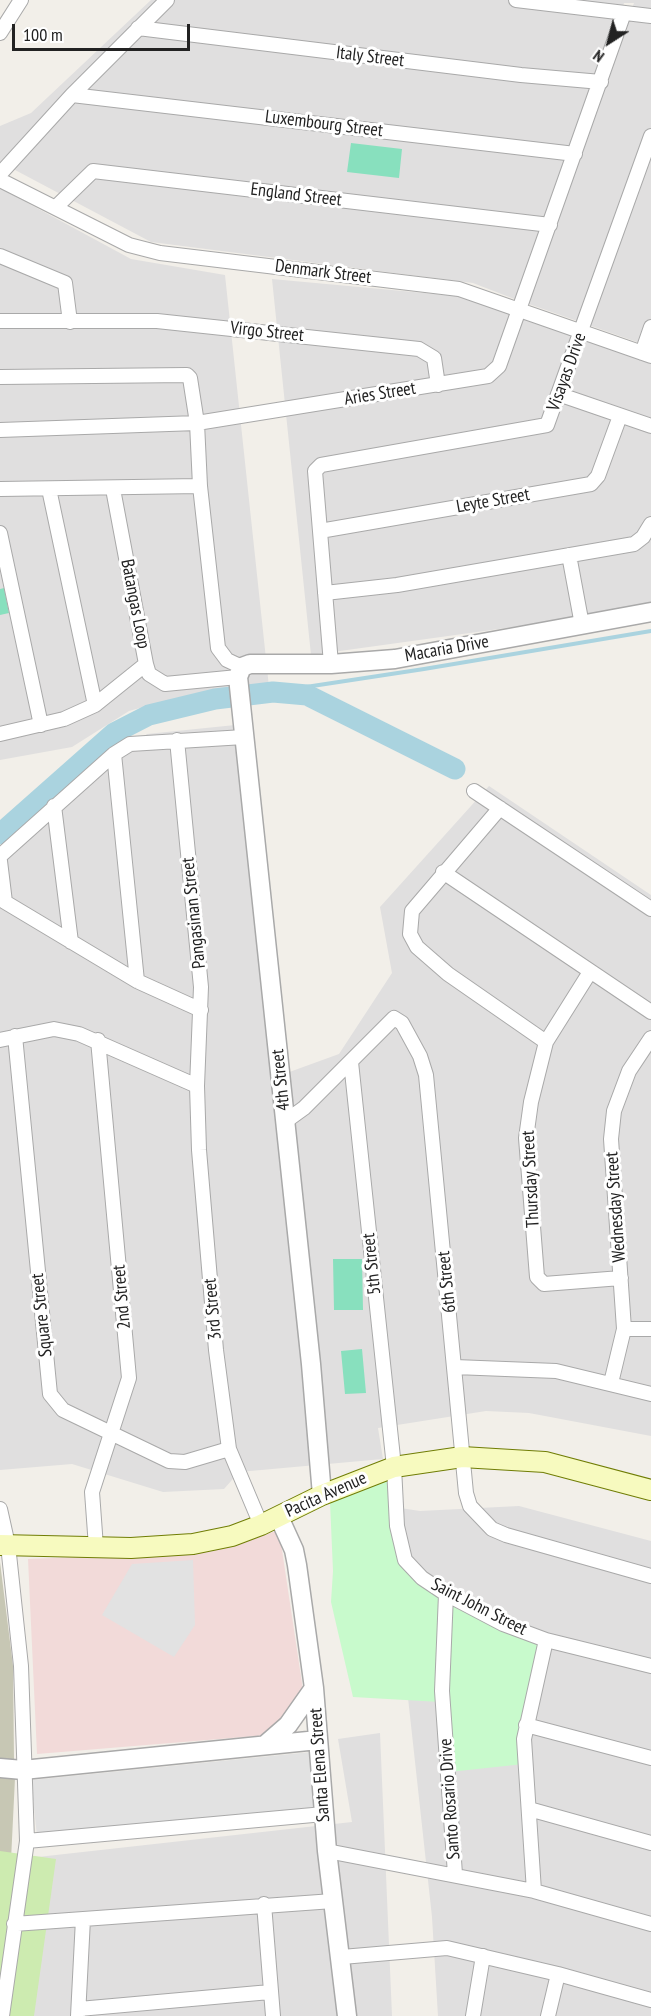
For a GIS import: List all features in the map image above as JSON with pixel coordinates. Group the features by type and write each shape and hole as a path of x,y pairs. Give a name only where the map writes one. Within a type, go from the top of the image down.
{"main road":[{"name":"Pacita Avenue","path":"4,1545 96,1547 193,1544 232,1536 261,1525 321,1495 394,1467 462,1457 545,1462 651,1490"}],"street":[{"path":"0,33 21,0"},
{"path":"0,174 72,95 167,0"},
{"path":"516,0 651,16"},
{"path":"519,309 624,13"},
{"name":"Italy Street","path":"138,28 521,75 601,82"},
{"name":"Luxembourg Street","path":"72,95 575,154"},
{"name":"Visayas Drive","path":"320,531 315,471 321,465 544,427 549,421 651,136"},
{"name":"England Street","path":"56,207 93,171 550,225"},
{"name":"Denmark Street","path":"0,180 129,245 160,253 459,289 646,355"},
{"path":"0,256 65,283 70,322 0,321"},
{"name":"Aries Street","path":"0,430 197,423 488,376 499,366 519,309"},
{"name":"Virgo Street","path":"70,322 167,322 419,350 434,358 438,385"},
{"path":"646,355 651,327"},
{"path":"0,377 187,375 192,383 197,423 200,486 218,648 240,677"},
{"path":"558,394 651,426"},
{"name":"Leyte Street","path":"320,531 591,484 598,476 620,416"},
{"path":"0,489 200,486"},
{"path":"49,489 95,705"},
{"name":"Batangas Loop","path":"0,734 64,719 95,705 146,664 113,489"},
{"path":"325,593 397,585 634,544 643,537 651,524"},
{"path":"320,531 331,664"},
{"path":"0,533 41,725"},
{"path":"569,555 582,625"},
{"name":"Macaria Drive","path":"240,677 250,664 331,664 395,658 651,612"},
{"path":"146,664 149,674 165,684 240,677"},
{"name":"4th Street","path":"240,677 239,735 286,1121 321,1495"},
{"path":"0,856 114,754 130,744 239,735"},
{"name":"Pangasinan Street","path":"177,740 201,1010 197,1086"},
{"path":"114,754 137,981"},
{"path":"474,791 651,909"},
{"path":"54,806 71,942"},
{"path":"500,808 412,911 410,934 417,947 448,974 546,1042"},
{"path":"0,861 5,902 137,981 201,1010"},
{"path":"443,872 651,1012"},
{"name":"Thursday Street","path":"590,972 546,1042 531,1102 526,1138 537,1277 544,1284 621,1278"},
{"name":"6th Street","path":"286,1121 304,1108 394,1018 402,1023 420,1056 426,1075 462,1457 466,1493 470,1506 492,1529 651,1576"},
{"path":"0,1040 54,1029 98,1040 197,1086"},
{"name":"Square Street","path":"15,1036 50,1394 63,1410 169,1461 186,1462 229,1449"},
{"name":"Wednesday Street","path":"611,1383 624,1329 611,1139 614,1111 629,1071 651,1038"},
{"name":"2nd Street","path":"96,1547 92,1492 129,1378 98,1040"},
{"name":"5th Street","path":"351,1062 394,1467"},
{"name":"3rd Street","path":"197,1086 199,1150 216,1350 229,1449 261,1525"},
{"path":"624,1329 651,1329"},
{"path":"455,1367 535,1368 611,1383 651,1394"},
{"name":"Saint John Street","path":"394,1467 397,1526 405,1560 422,1578 446,1594 503,1624 546,1640 651,1666"},
{"path":"0,1509 21,1666 27,1841 2,2016"},
{"name":"Santa Elena Street","path":"279,1517 294,1550 314,1688 327,1851 342,1957 347,2016"},
{"name":"Santo Rosario Drive","path":"446,1594 442,1691 455,1874 534,1891 651,1924"},
{"path":"534,1891 526,1725 546,1640"},
{"path":"265,1745 288,1725 314,1688"},
{"path":"526,1725 651,1758"},
{"path":"0,1768 23,1770 318,1740"},
{"path":"529,1809 651,1843"},
{"path":"27,1841 324,1814"},
{"path":"327,1851 455,1874"},
{"path":"14,1924 264,1904 333,1901"},
{"path":"264,1904 273,2016"},
{"path":"83,1918 79,2013 270,1992"},
{"path":"342,1957 447,1948 558,1974 651,2001"},
{"path":"473,2016 483,1956"},
{"path":"548,2016 558,1974"}],"shaded area":[{"path":"151,0 651,0 651,347 526,303 634,3 624,3 517,300 473,283 151,242 0,162 0,126 31,113"},
{"path":"0,188 131,259 225,275 269,687 165,701 129,711 72,747 0,760"},
{"path":"272,279 457,296 651,363 651,604 643,609 311,655"},
{"path":"245,724 284,1074 339,1054 392,973 380,907 489,786 651,895 651,1436 529,1413 486,1411 378,1428 383,1459 239,1472 224,1489 163,1492 72,1464 0,1470 0,849 147,734"},
{"path":"387,1506 420,1511 519,1506 651,1541 651,2016 438,2016 432,1917"},
{"path":"279,1530 303,1690 268,1735 37,1754 28,1559 209,1552"},
{"path":"193,1560 195,1625 174,1657 102,1615 132,1564"},
{"path":"0,1562 13,1666 14,1760 0,1758"},
{"path":"380,1733 392,2016 0,2016 11,1860 352,1822 338,1739"},
{"path":"311,1752 315,1816 37,1836 31,1780"},
{"path":"0,1777 15,1778 11,1860 0,1942"}],"green space":[{"path":"351,143 402,149 399,178 347,172"},
{"path":"4,588 9,613 0,615 0,589"},
{"path":"333,1259 362,1259 363,1310 334,1310"},
{"path":"362,1349 366,1393 345,1394 341,1351"},
{"path":"394,1469 404,1561 446,1594 440,1702 353,1697 331,1602 333,1571 330,1502"},
{"path":"447,1597 541,1644 524,1764 449,1772"},
{"path":"0,1851 56,1859 34,2016 0,2016"}],"waterway":[{"path":"273,692 651,631"},
{"path":"0,834 114,733 149,715 215,699 273,692 307,695 455,769"}]}
